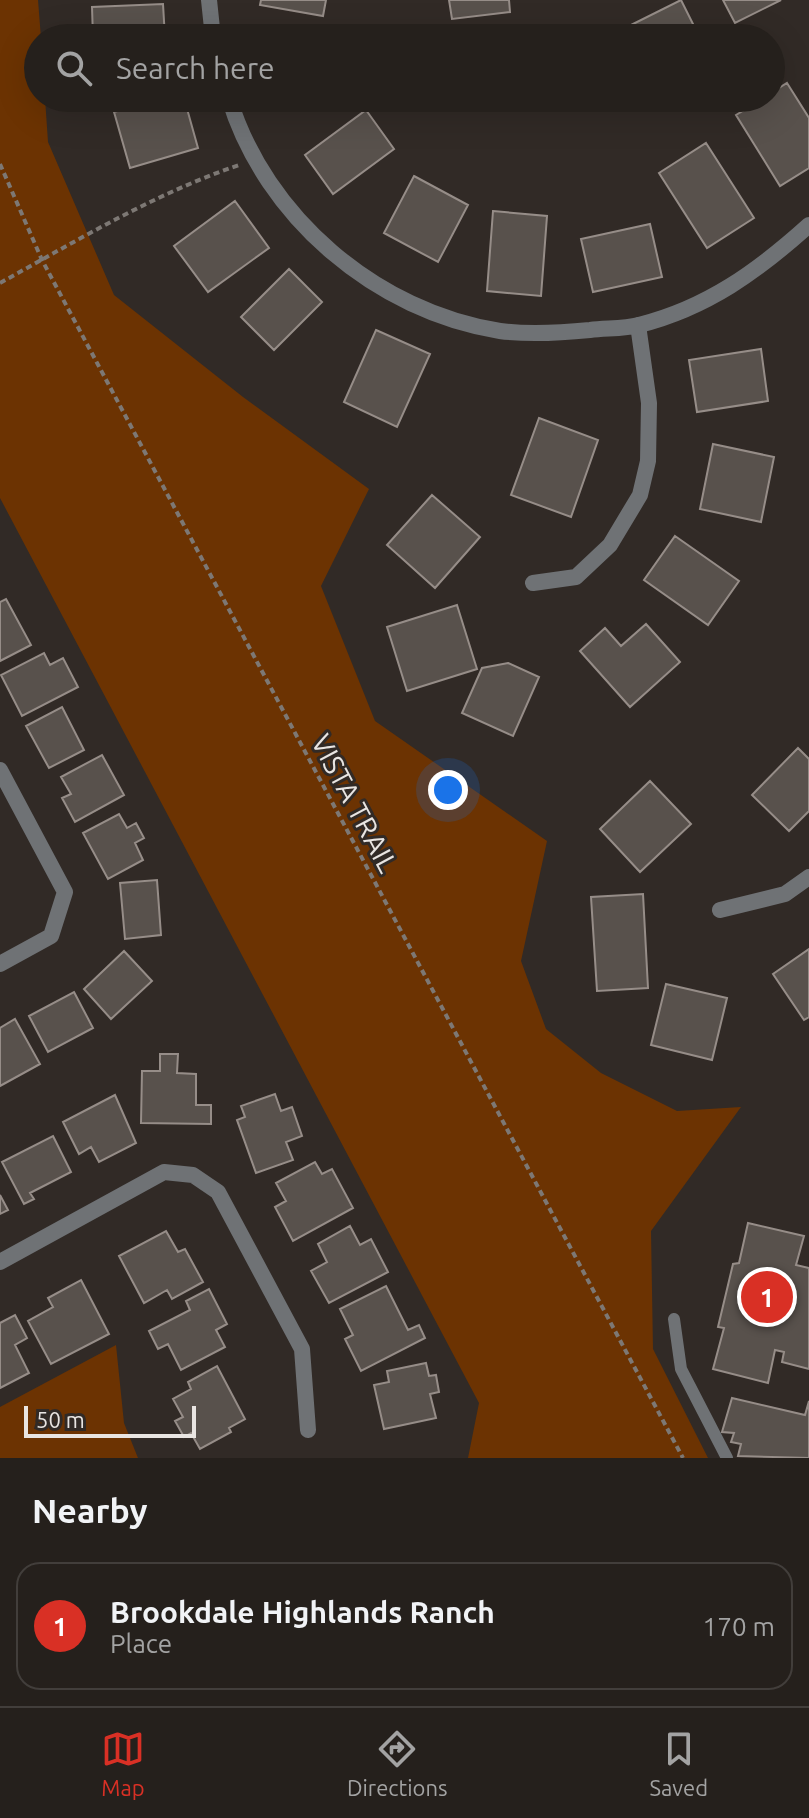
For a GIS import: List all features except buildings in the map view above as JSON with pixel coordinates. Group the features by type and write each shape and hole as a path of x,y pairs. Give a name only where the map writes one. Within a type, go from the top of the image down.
{"street":[{"path":"209,0 212,24"},
{"path":"235,112 256,159 283,202 351,269 394,294 445,317 499,331 546,334 638,325 704,300 734,284 766,264 809,225"},
{"path":"533,583 576,577 610,545 640,495 648,461 649,403 638,325"},
{"path":"0,770 65,892 51,936 0,964"},
{"path":"720,910 785,894 809,877"},
{"path":"0,1262 164,1172 193,1175 218,1192 302,1349 308,1430"}],"lane":[{"path":"674,1319 681,1369 727,1458"}],"path":[{"path":"0,283 192,181 256,159"},
{"name":"VISTA TRAIL","path":"0,164 42,260 683,1458"}],"shaded area":[{"path":"0,0 38,0 40,24 24,24 24,112 46,112 48,142 114,295 243,397 369,489 321,586 375,721 547,841 521,961 546,1029 601,1073 677,1111 741,1107 651,1231 653,1349 708,1458 468,1458 479,1403 0,498"},
{"path":"116,1345 124,1423 138,1458 0,1458 0,1407"}],"place":[{"name":"Brookdale Highlands Ranch","path":"767,1297"}]}
